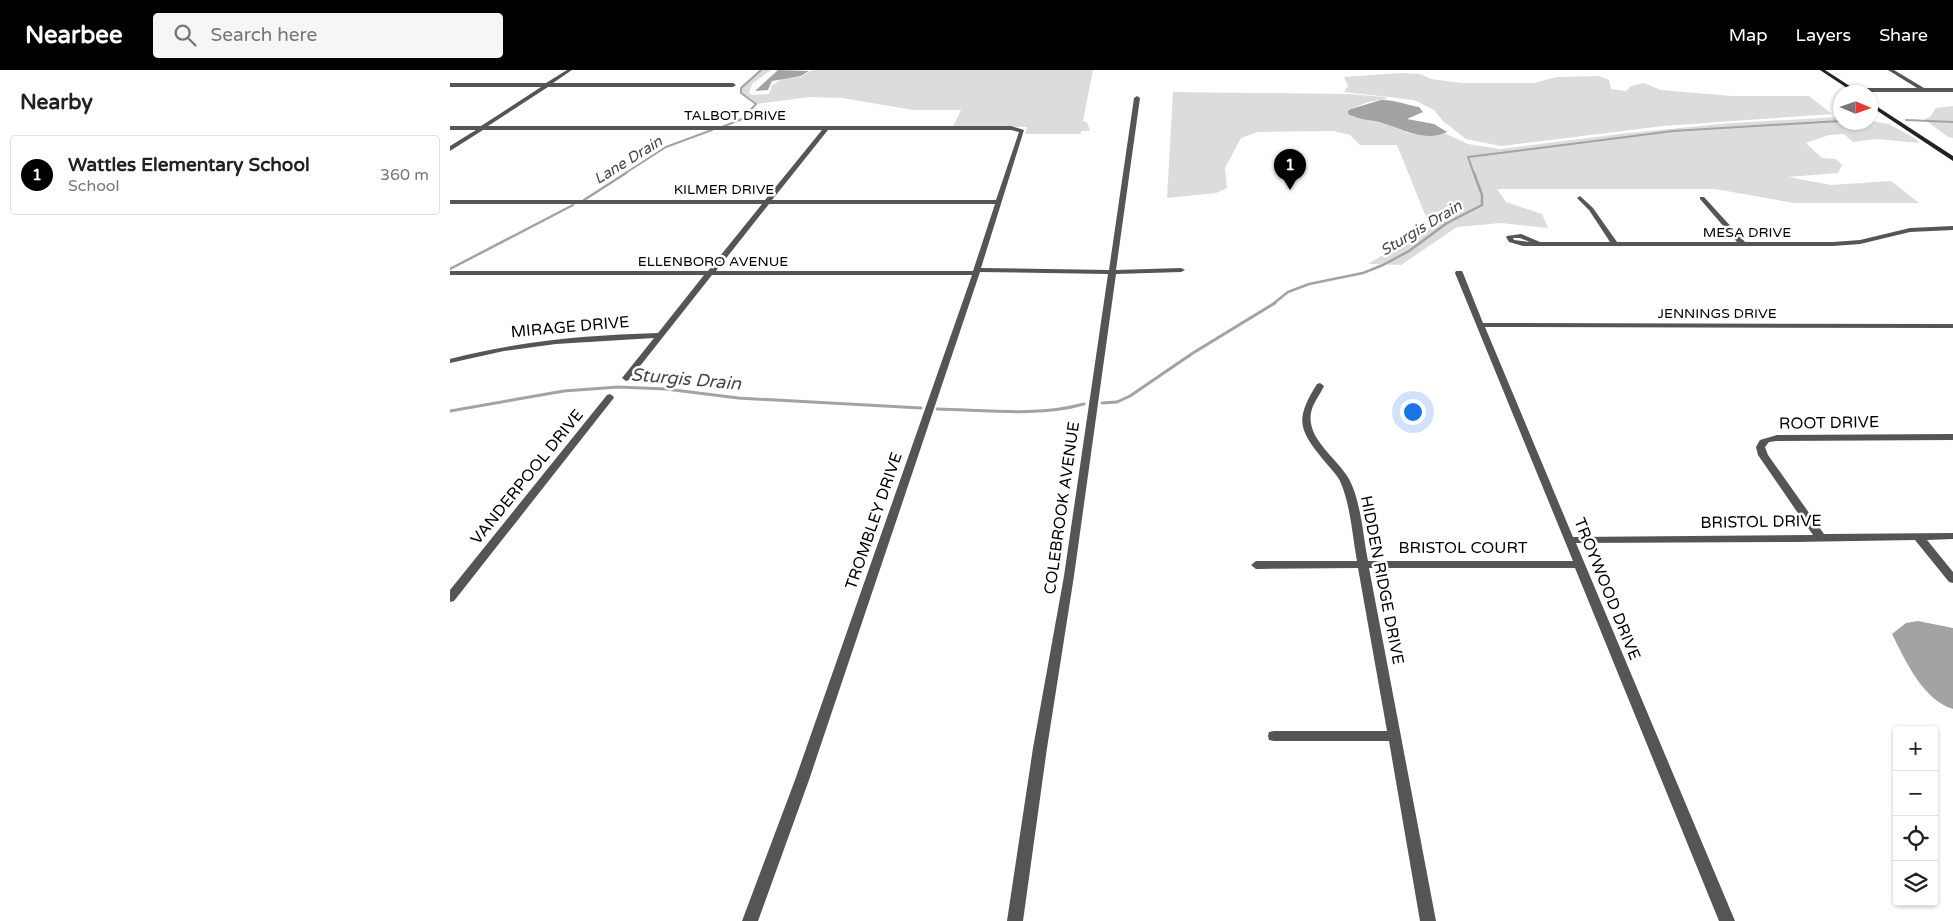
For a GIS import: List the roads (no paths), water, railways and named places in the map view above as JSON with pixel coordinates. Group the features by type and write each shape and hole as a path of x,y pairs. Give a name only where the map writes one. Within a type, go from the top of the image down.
{"main road":[{"path":"1822,70 1844,85"},
{"path":"1878,108 1953,159"}],"street":[{"path":"450,149 570,70"},
{"path":"1890,70 1923,90"},
{"path":"450,85 733,85"},
{"path":"1878,91 1953,90"},
{"name":"COLEBROOK AVENUE","path":"1015,921 1040,748 1070,576 1137,98"},
{"name":"TALBOT DRIVE","path":"450,128 1020,130"},
{"path":"626,378 769,202 826,128"},
{"name":"TROMBLEY DRIVE","path":"750,921 802,780 976,271 1022,133 1020,130"},
{"path":"1580,198 1591,209 1615,244"},
{"path":"1702,198 1742,244"},
{"name":"KILMER DRIVE","path":"450,202 998,202"},
{"name":"MESA DRIVE","path":"1540,244 1841,244 1860,242 1910,230 1953,228"},
{"name":"ELLENBORO AVENUE","path":"450,273 1112,272 1182,270"},
{"name":"TROYWOOD DRIVE","path":"1459,273 1726,919"},
{"name":"JENNINGS DRIVE","path":"1480,325 1953,326"},
{"name":"MIRAGE DRIVE","path":"452,361 502,348 545,341 661,335"},
{"name":"HIDDEN RIDGE DRIVE","path":"1320,386 1308,408 1307,425 1312,439 1344,479 1351,499 1428,921"},
{"name":"VANDERPOOL DRIVE","path":"450,598 610,397"},
{"name":"ROOT DRIVE","path":"1821,538 1763,455 1760,447 1761,443 1765,440 1778,438 1953,437"},
{"path":"1918,536 1953,578"},
{"name":"BRISTOL DRIVE","path":"1570,540 1794,540 1953,536"},
{"name":"BRISTOL COURT","path":"1256,566 1579,564"},
{"path":"1274,736 1395,736"}],"waterway":[{"name":"Lane Drain","path":"722,127 742,119 756,104 741,93 741,88 761,70"},
{"name":"Sturgis Drain","path":"1906,120 1953,122"},
{"name":"Sturgis Drain","path":"1474,174 1468,157 1673,131 1833,121"},
{"name":"Lane Drain","path":"624,174 666,147 712,130"},
{"name":"Lane Drain","path":"584,200 626,173"},
{"name":"Sturgis Drain","path":"1273,304 1288,292 1309,284 1363,273 1383,265 1409,251 1447,223 1482,205 1482,195 1474,173"},
{"name":"Lane Drain","path":"450,269 573,205"},
{"name":"Sturgis Drain","path":"1102,403 1117,402 1130,396 1193,353 1275,303"},
{"name":"Sturgis Drain","path":"450,411 564,391 618,387 666,389 738,398 921,408"},
{"name":"Sturgis Drain","path":"937,409 1030,412 1084,404"}],"place":[{"name":"Wattles Elementary School","path":"1290,190"}]}
